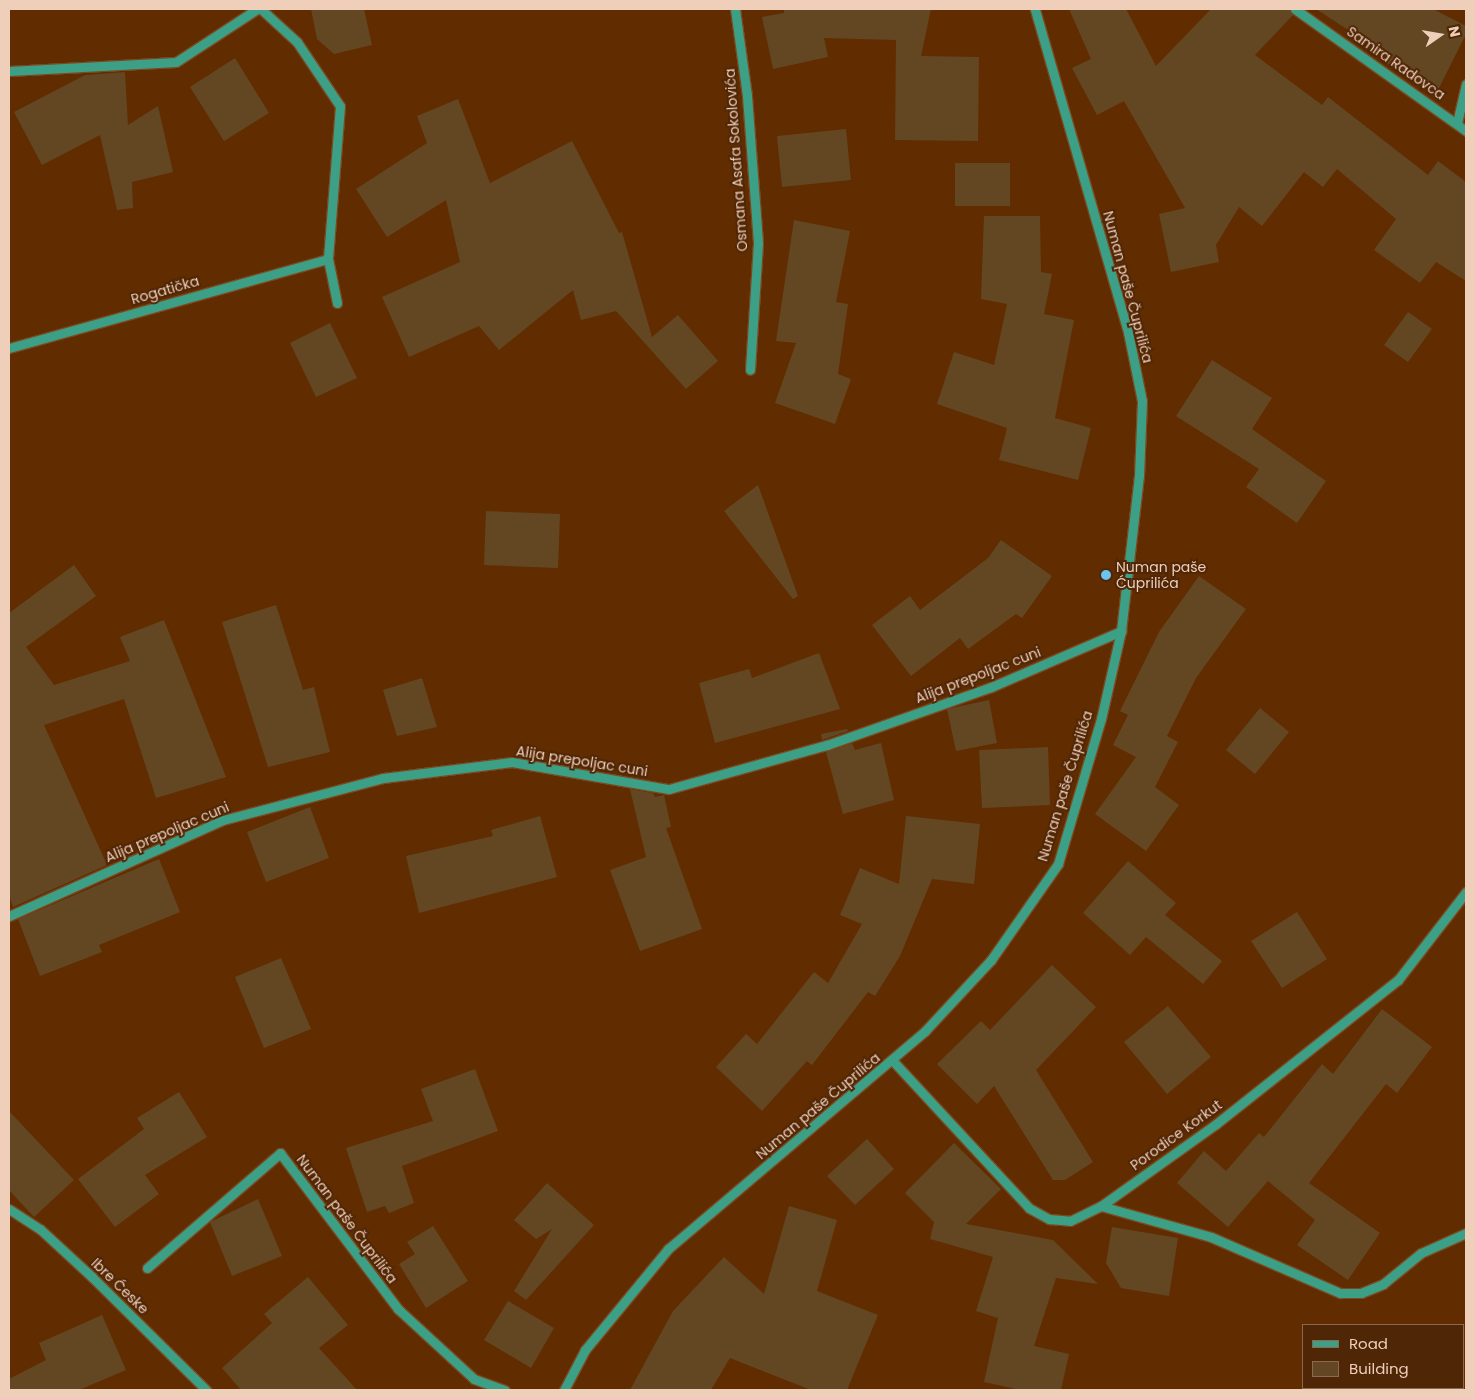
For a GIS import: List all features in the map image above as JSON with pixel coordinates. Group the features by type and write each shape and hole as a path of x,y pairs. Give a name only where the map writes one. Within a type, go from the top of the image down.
{"street":[{"path":"9,71 176,62 257,9"},
{"path":"261,9 297,42 340,106 328,259 337,303"},
{"name":"Osmana Asafa Sokolovića","path":"735,9 747,96 758,243 750,370"},
{"name":"Numan paše Čuprilića","path":"564,1390 585,1350 668,1249 893,1061 991,960 1058,864 1102,719 1120,631 1139,476 1142,401 1128,332 1035,9"},
{"name":"Samira Radovca","path":"1294,9 1466,131"},
{"name":"Samira Radovca","path":"1456,123 1466,84"},
{"name":"Rogatička","path":"9,348 328,259"},
{"name":"Alija prepoljac cuni","path":"9,916 223,820 383,778 512,762 669,789 827,745 982,691 1120,631"},
{"name":"Porodice Korkut","path":"893,1061 1028,1208 1049,1219 1070,1221 1100,1206 1216,1124 1398,980 1466,892"},
{"name":"Numan paše Čuprilića","path":"147,1268 280,1152 398,1309 474,1379 505,1390"},
{"path":"1100,1206 1211,1237 1340,1293 1361,1293 1383,1284 1421,1253 1466,1233"},
{"name":"Ibre Ćeske","path":"9,1209 40,1229 86,1271 206,1390"}],"shaded area":[{"path":"1441,1389 1442,1390 1343,1390"}],"building":[{"path":"311,9 364,9 372,45 334,54 317,39"},
{"path":"784,9 931,9 921,56 979,57 978,141 895,140 896,40 824,38 828,57 773,69 762,17 784,13"},
{"path":"1069,9 1126,9 1156,66 1211,9 1289,9 1293,15 1255,55 1322,105 1328,97 1428,175 1438,161 1466,182 1466,281 1436,262 1420,283 1374,250 1396,219 1337,169 1323,187 1304,172 1262,226 1239,207 1216,245 1219,262 1171,272 1159,214 1185,208 1124,101 1097,115 1072,68 1091,59"},
{"path":"1316,9 1433,9 1466,26 1466,34 1438,90 1385,63 1388,56"},
{"path":"235,58 269,113 224,141 190,87"},
{"path":"125,72 128,125 158,106 173,172 132,182 133,208 117,210 100,135 42,165 14,112 85,75"},
{"path":"458,99 490,183 572,141 619,233 622,232 652,337 678,315 718,361 686,389 616,311 581,320 573,290 499,350 479,326 409,357 382,297 460,262 446,200 387,237 356,189 427,143 417,116"},
{"path":"846,129 851,180 782,187 777,136"},
{"path":"955,163 1010,163 1010,206 955,206"},
{"path":"984,216 1040,216 1041,272 1052,274 1044,314 1074,320 1055,418 1091,428 1078,480 999,460 1007,428 937,404 954,352 994,365 1007,304 981,299"},
{"path":"794,220 850,231 836,302 848,304 838,374 851,379 835,424 775,403 796,343 776,341"},
{"path":"1408,312 1432,329 1408,362 1384,345"},
{"path":"330,323 357,378 316,397 290,343"},
{"path":"1212,360 1272,398 1252,429 1326,481 1297,523 1246,487 1259,469 1176,416"},
{"path":"758,485 798,596 793,599 724,511"},
{"path":"486,511 560,514 558,568 484,565"},
{"path":"1001,540 1052,576 1022,618 1016,614 968,649 960,638 911,676 872,625 910,596 920,610 988,558"},
{"path":"74,565 96,596 26,647 54,685 130,661 120,637 164,620 226,777 156,798 124,699 44,725 107,865 13,907 9,895 9,613"},
{"path":"1199,576 1246,609 1196,678 1167,736 1178,742 1155,787 1179,805 1146,851 1095,814 1136,757 1113,745 1128,715 1120,711 1159,632"},
{"path":"276,605 303,690 314,687 330,752 268,767 222,622"},
{"path":"819,653 840,709 715,743 699,683 749,669 752,678"},
{"path":"422,678 437,727 397,736 383,690"},
{"path":"989,700 997,743 956,751 947,709"},
{"path":"1260,708 1289,732 1255,774 1226,750"},
{"path":"847,729 848,731 822,740 821,734"},
{"path":"852,743 855,750 881,743 894,800 843,814 826,752"},
{"path":"1048,747 1050,805 982,808 979,750"},
{"path":"630,789 653,793 655,797 664,795 671,827 666,828 702,929 640,951 610,870 646,857"},
{"path":"310,807 329,858 266,882 247,832"},
{"path":"540,816 557,877 419,913 406,856 493,836 491,830"},
{"path":"906,816 980,824 974,884 932,879 900,956 875,996 868,992 812,1065 807,1061 762,1111 716,1067 746,1034 757,1044 814,972 828,983 862,924 840,915 860,868 899,884"},
{"path":"159,859 180,912 99,945 102,952 40,976 18,919"},
{"path":"1128,861 1176,903 1165,915 1222,961 1203,984 1146,937 1130,955 1083,913"},
{"path":"1297,912 1327,959 1282,988 1251,941"},
{"path":"281,958 311,1029 264,1048 235,977"},
{"path":"1052,965 1096,1007 1036,1070 1093,1162 1065,1180 1053,1180 994,1086 977,1104 937,1064 981,1021 990,1030"},
{"path":"1168,1006 1211,1057 1167,1094 1124,1042"},
{"path":"1382,1009 1432,1047 1397,1093 1386,1084 1309,1183 1380,1233 1348,1280 1297,1245 1315,1220 1268,1181 1228,1227 1177,1183 1204,1151 1226,1171 1259,1133 1264,1137 1322,1064 1333,1074"},
{"path":"475,1069 498,1131 402,1166 414,1203 389,1213 385,1206 367,1212 346,1148 433,1121 421,1089"},
{"path":"179,1092 207,1137 145,1175 159,1194 115,1227 78,1179 144,1129 137,1118"},
{"path":"9,1111 74,1180 34,1217 9,1190"},
{"path":"867,1139 894,1169 855,1205 827,1176"},
{"path":"954,1143 1001,1189 966,1224 1053,1240 1098,1284 1056,1278 1034,1346 1069,1354 1061,1390 1020,1390 984,1382 998,1318 976,1311 993,1257 930,1239 934,1222 905,1193"},
{"path":"547,1183 594,1225 526,1300 514,1291 552,1229 536,1239 514,1220"},
{"path":"258,1199 282,1256 232,1276 210,1222"},
{"path":"789,1206 837,1220 817,1291 878,1315 847,1390 811,1390 730,1358 711,1390 630,1390 673,1311 724,1257 764,1294"},
{"path":"433,1226 468,1281 426,1308 399,1264 415,1254 407,1242"},
{"path":"1112,1227 1178,1238 1169,1296 1121,1288 1106,1263"},
{"path":"308,1277 348,1325 319,1348 357,1390 241,1390 222,1368 272,1323 264,1314"},
{"path":"508,1301 554,1328 531,1368 484,1340"},
{"path":"102,1315 126,1370 79,1390 9,1390 9,1379 46,1360 39,1343"}],"place":[{"name":"Numan paše Ćuprilića","path":"1106,575"}]}
